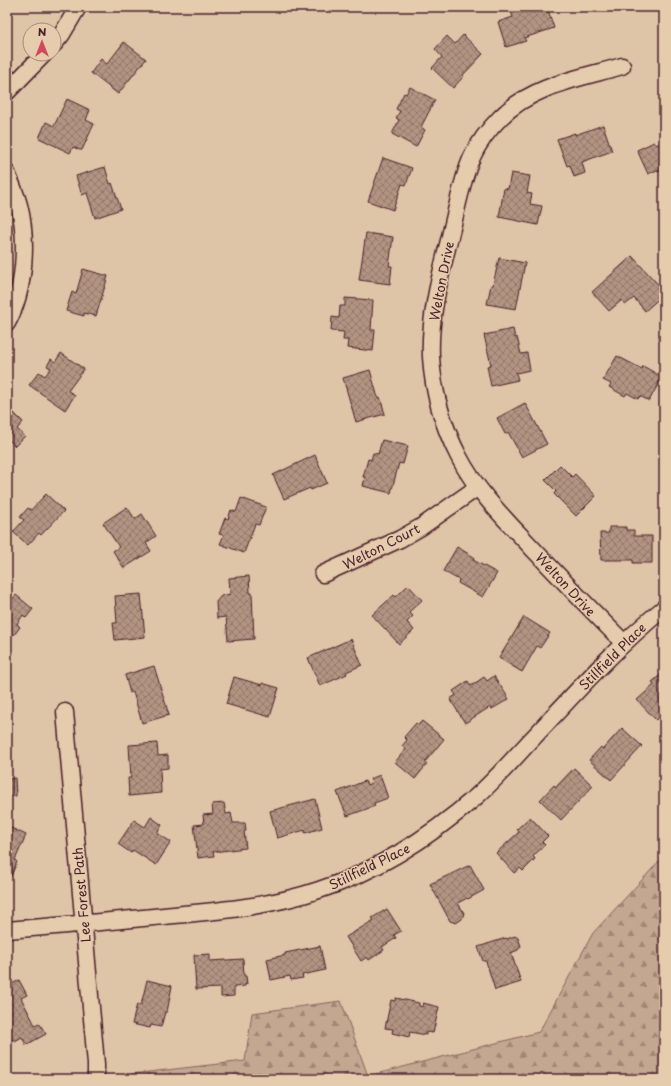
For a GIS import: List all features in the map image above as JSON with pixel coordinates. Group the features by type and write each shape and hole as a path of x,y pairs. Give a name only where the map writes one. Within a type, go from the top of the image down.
{"street":[{"path":"62,34 78,7"},
{"path":"7,92 36,62"},
{"name":"Welton Drive","path":"622,66 551,86 534,94 510,109 486,134 473,155 464,175 435,300 431,328 431,357 436,394 448,433 459,458 478,487 513,527 624,643"},
{"path":"7,173 19,206 22,221 24,253 22,278 15,305 7,323"},
{"name":"Welton Court","path":"323,574 400,539 421,527 478,487"},
{"name":"Stillfield Place","path":"7,930 240,909 290,899 320,890 349,879 390,859 431,832 477,796 594,672 645,623 664,608"},
{"name":"Lee Forest Path","path":"64,712 84,924 96,1079"}],"green space":[{"path":"664,856 664,1079 131,1079 131,1074 245,1061 252,1013 341,1001 368,1076 539,1032 593,933"}],"building":[{"path":"138,7 157,7 156,11"},
{"path":"518,7 547,7 554,28 524,38 526,41 506,47 498,22 513,17 511,12 519,10"},
{"path":"463,35 483,54 453,88 432,68 442,57 435,49 447,36 455,44"},
{"path":"124,42 146,59 118,94 91,73 101,59 107,64"},
{"path":"410,87 435,100 421,127 425,130 416,147 392,134 399,120 396,118 400,111 396,109 404,93 406,94"},
{"path":"67,99 90,110 86,120 94,124 82,150 73,147 70,153 39,138 46,122 54,126"},
{"path":"603,125 612,151 582,162 585,173 574,177 570,165 567,166 557,139 575,133 575,135"},
{"path":"664,141 664,169 648,174 637,150 654,142 656,145"},
{"path":"383,158 412,168 406,185 402,184 393,210 368,201"},
{"path":"105,167 110,184 112,183 121,209 95,218 87,193 82,195 76,176"},
{"path":"511,173 530,176 527,193 532,194 530,204 542,206 538,225 499,217 504,188 508,189"},
{"path":"366,233 393,237 389,266 392,266 390,284 359,280"},
{"path":"632,256 664,291 664,294 645,311 634,298 625,305 622,300 609,311 592,292"},
{"path":"499,258 525,263 516,309 487,304"},
{"path":"83,269 108,276 96,316 84,313 84,316 66,311 72,292 76,294"},
{"path":"345,298 373,300 371,330 375,330 373,351 347,348 348,340 343,340 344,332 331,331 332,317 339,318 340,306 345,306"},
{"path":"513,329 515,338 517,337 521,354 527,353 530,370 516,373 518,380 491,386 487,366 491,365 484,335"},
{"path":"61,353 84,369 68,391 75,395 65,410 29,385 39,372 45,376 51,368 47,366 51,359 55,362"},
{"path":"617,356 642,369 643,366 662,377 649,401 640,396 638,399 627,393 625,396 609,387 611,384 603,380"},
{"path":"370,370 378,398 380,397 385,414 356,422 343,378"},
{"path":"525,403 547,444 522,457 508,432 505,434 497,418"},
{"path":"7,406 23,422 17,429 25,436 15,446 9,440 7,443"},
{"path":"382,440 408,446 403,464 399,463 391,493 363,486 365,477 363,477 368,459 371,460 373,453 378,454"},
{"path":"315,455 327,483 311,490 310,488 284,499 273,475"},
{"path":"560,465 572,477 575,474 596,496 576,516 554,494 556,491 545,480"},
{"path":"46,494 64,511 41,535 39,533 28,545 13,532 24,520 20,517 28,508 31,510"},
{"path":"241,498 266,507 259,525 255,524 244,553 220,544 224,535 219,534 225,518 228,519 231,510 236,512"},
{"path":"127,507 135,519 142,514 156,536 146,543 151,551 124,568 113,551 119,547 103,523"},
{"path":"609,527 626,527 626,530 634,530 634,536 652,536 652,563 633,563 633,560 601,560 600,533 609,533"},
{"path":"457,547 474,557 473,560 497,573 483,597 458,583 459,580 443,571"},
{"path":"249,576 250,593 252,593 254,639 228,641 226,617 217,618 216,602 221,596 230,594 229,578"},
{"path":"408,585 422,600 409,612 413,616 407,622 414,630 399,644 372,615 394,595 396,597"},
{"path":"141,594 145,637 115,640 113,623 117,623 115,596"},
{"path":"16,595 33,609 26,618 23,615 17,624 20,627 14,635 11,632 7,636 7,601 9,603"},
{"path":"524,617 550,633 540,648 537,646 522,672 499,658"},
{"path":"351,639 362,665 346,672 347,674 320,686 308,658"},
{"path":"154,666 169,715 142,723 133,692 130,693 125,675"},
{"path":"664,672 664,712 656,720 637,700 654,685 652,682"},
{"path":"494,676 509,699 492,709 490,707 465,723 450,699 456,695 453,691 468,681 471,686 484,677 487,681"},
{"path":"234,677 279,688 270,717 226,704"},
{"path":"422,721 444,739 425,762 427,764 415,779 395,762 406,749 402,746 407,740 404,737 416,723 418,725"},
{"path":"622,728 642,746 611,780 589,760 601,747 603,749"},
{"path":"157,743 158,756 168,755 168,768 160,769 161,793 129,796 128,778 131,778 129,745"},
{"path":"7,747 9,779 15,778 16,796 7,797"},
{"path":"574,768 593,786 561,820 540,800 554,785 556,787"},
{"path":"380,775 388,798 374,803 375,806 347,816 337,792 365,781 367,785 372,783 370,779"},
{"path":"315,799 322,828 305,833 305,830 277,838 270,811"},
{"path":"224,803 226,814 231,813 233,823 245,823 246,831 244,831 246,848 213,852 214,856 198,858 194,825 204,824 203,815 213,814 212,804"},
{"path":"151,817 162,825 157,833 171,842 156,865 133,850 131,853 118,844 134,820 145,827"},
{"path":"530,817 548,836 542,842 545,845 533,856 535,859 523,871 520,868 514,873 496,853 519,832 517,829"},
{"path":"7,826 26,835 15,860 17,862 11,876 7,874"},
{"path":"470,865 484,890 458,903 464,913 462,919 456,923 450,921 430,884"},
{"path":"387,909 401,931 394,935 396,938 382,947 384,950 369,960 367,957 361,961 346,937 374,920 372,918"},
{"path":"515,936 518,938 521,946 518,950 511,953 521,982 495,990 486,961 483,961 478,947"},
{"path":"320,946 325,970 302,975 303,978 291,980 290,976 271,980 267,959 285,955 285,953"},
{"path":"210,954 210,961 243,959 244,976 246,976 247,984 245,984 245,986 234,987 234,996 221,997 221,988 196,989 194,955"},
{"path":"19,980 27,995 21,998 35,1025 39,1023 46,1034 26,1045 22,1037 15,1041 13,1039 12,1040 7,1031 7,987"},
{"path":"147,980 172,986 167,1012 165,1012 161,1027 151,1025 150,1028 132,1024 137,1004 141,1005"},
{"path":"396,998 419,1003 419,1006 422,1007 423,1003 439,1007 433,1033 426,1032 426,1035 410,1032 409,1037 392,1033 393,1029 385,1028 391,1000 395,1001"}]}
